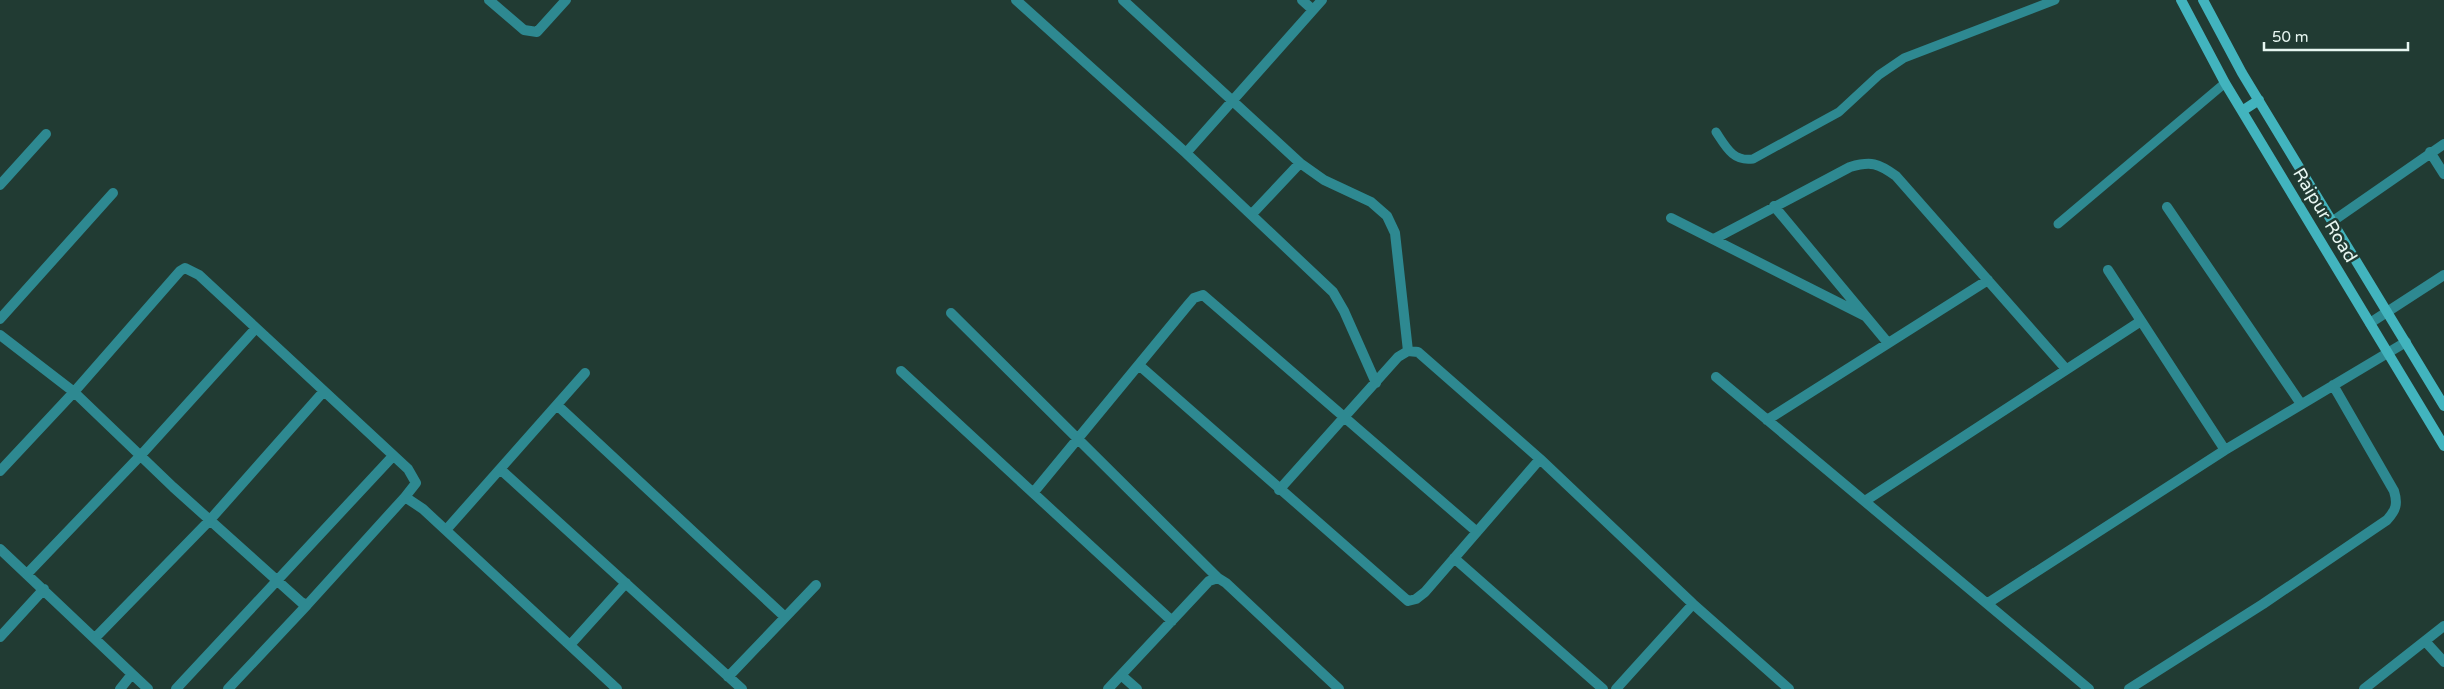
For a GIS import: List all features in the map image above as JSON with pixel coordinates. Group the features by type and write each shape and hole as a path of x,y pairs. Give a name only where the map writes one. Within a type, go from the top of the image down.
{"main road":[{"name":"Raipur Road","path":"2180,0 2224,83 2444,446"},
{"name":"Raipur Road","path":"2203,0 2258,100 2443,404"},
{"path":"2242,111 2258,100"}],"street":[{"path":"489,0 524,30 537,32 566,0"},
{"path":"1016,0 1252,214 1333,292 1344,311 1376,383"},
{"path":"1123,0 1300,163 1324,180 1372,202 1387,216 1395,233 1408,350"},
{"path":"1302,0 1313,10"},
{"path":"1186,154 1322,0"},
{"path":"0,184 46,134"},
{"path":"2333,221 2444,144"},
{"path":"2430,152 2444,174"},
{"path":"1252,214 1300,163"},
{"path":"1714,239 1850,167 1866,163 1883,166 1896,176 2066,369"},
{"path":"0,320 113,193"},
{"path":"1774,206 1888,343"},
{"path":"2167,207 2301,404"},
{"path":"1671,218 1866,316"},
{"path":"0,471 185,268 199,275 408,469 416,483 406,497 228,689"},
{"path":"2108,270 2225,450"},
{"path":"2370,323 2444,275"},
{"path":"1767,420 1988,280"},
{"path":"1033,493 1079,440 1194,298 1203,295 1477,532"},
{"path":"951,313 1218,578 1226,583 1339,689"},
{"path":"1865,501 2141,321"},
{"path":"27,574 141,455 256,328"},
{"path":"0,335 74,392 209,521 297,599 307,605"},
{"path":"1988,603 2225,450 2406,342"},
{"path":"1279,490 1346,418 1398,358 1408,350 1418,352 1540,459 1693,604 1789,689"},
{"path":"1140,366 1279,490 1408,601 1416,599 1425,592 1540,459"},
{"path":"901,371 1172,621"},
{"path":"446,530 585,373"},
{"path":"1716,377 1988,603 2075,680 2089,689"},
{"path":"2129,689 2271,598 2387,520 2395,512 2397,501 2394,491 2333,385"},
{"path":"94,638 209,521 324,391"},
{"path":"557,405 785,617"},
{"path":"176,689 393,456"},
{"path":"500,469 742,689"},
{"path":"406,497 423,509 617,689"},
{"path":"0,549 148,689"},
{"path":"1454,558 1603,689"},
{"path":"1108,689 1209,581 1218,578"},
{"path":"570,644 626,583"},
{"path":"728,676 816,585"},
{"path":"0,637 44,589"},
{"path":"1616,689 1693,604"},
{"path":"2364,689 2444,626"},
{"path":"2425,641 2444,662"},
{"path":"120,689 132,674"},
{"path":"1121,674 1137,689"}],"lane":[{"path":"1716,132 1737,158 1744,160 1753,159 1839,112 1878,75 1904,58 2055,0"},
{"path":"2058,224 2224,83"}]}
